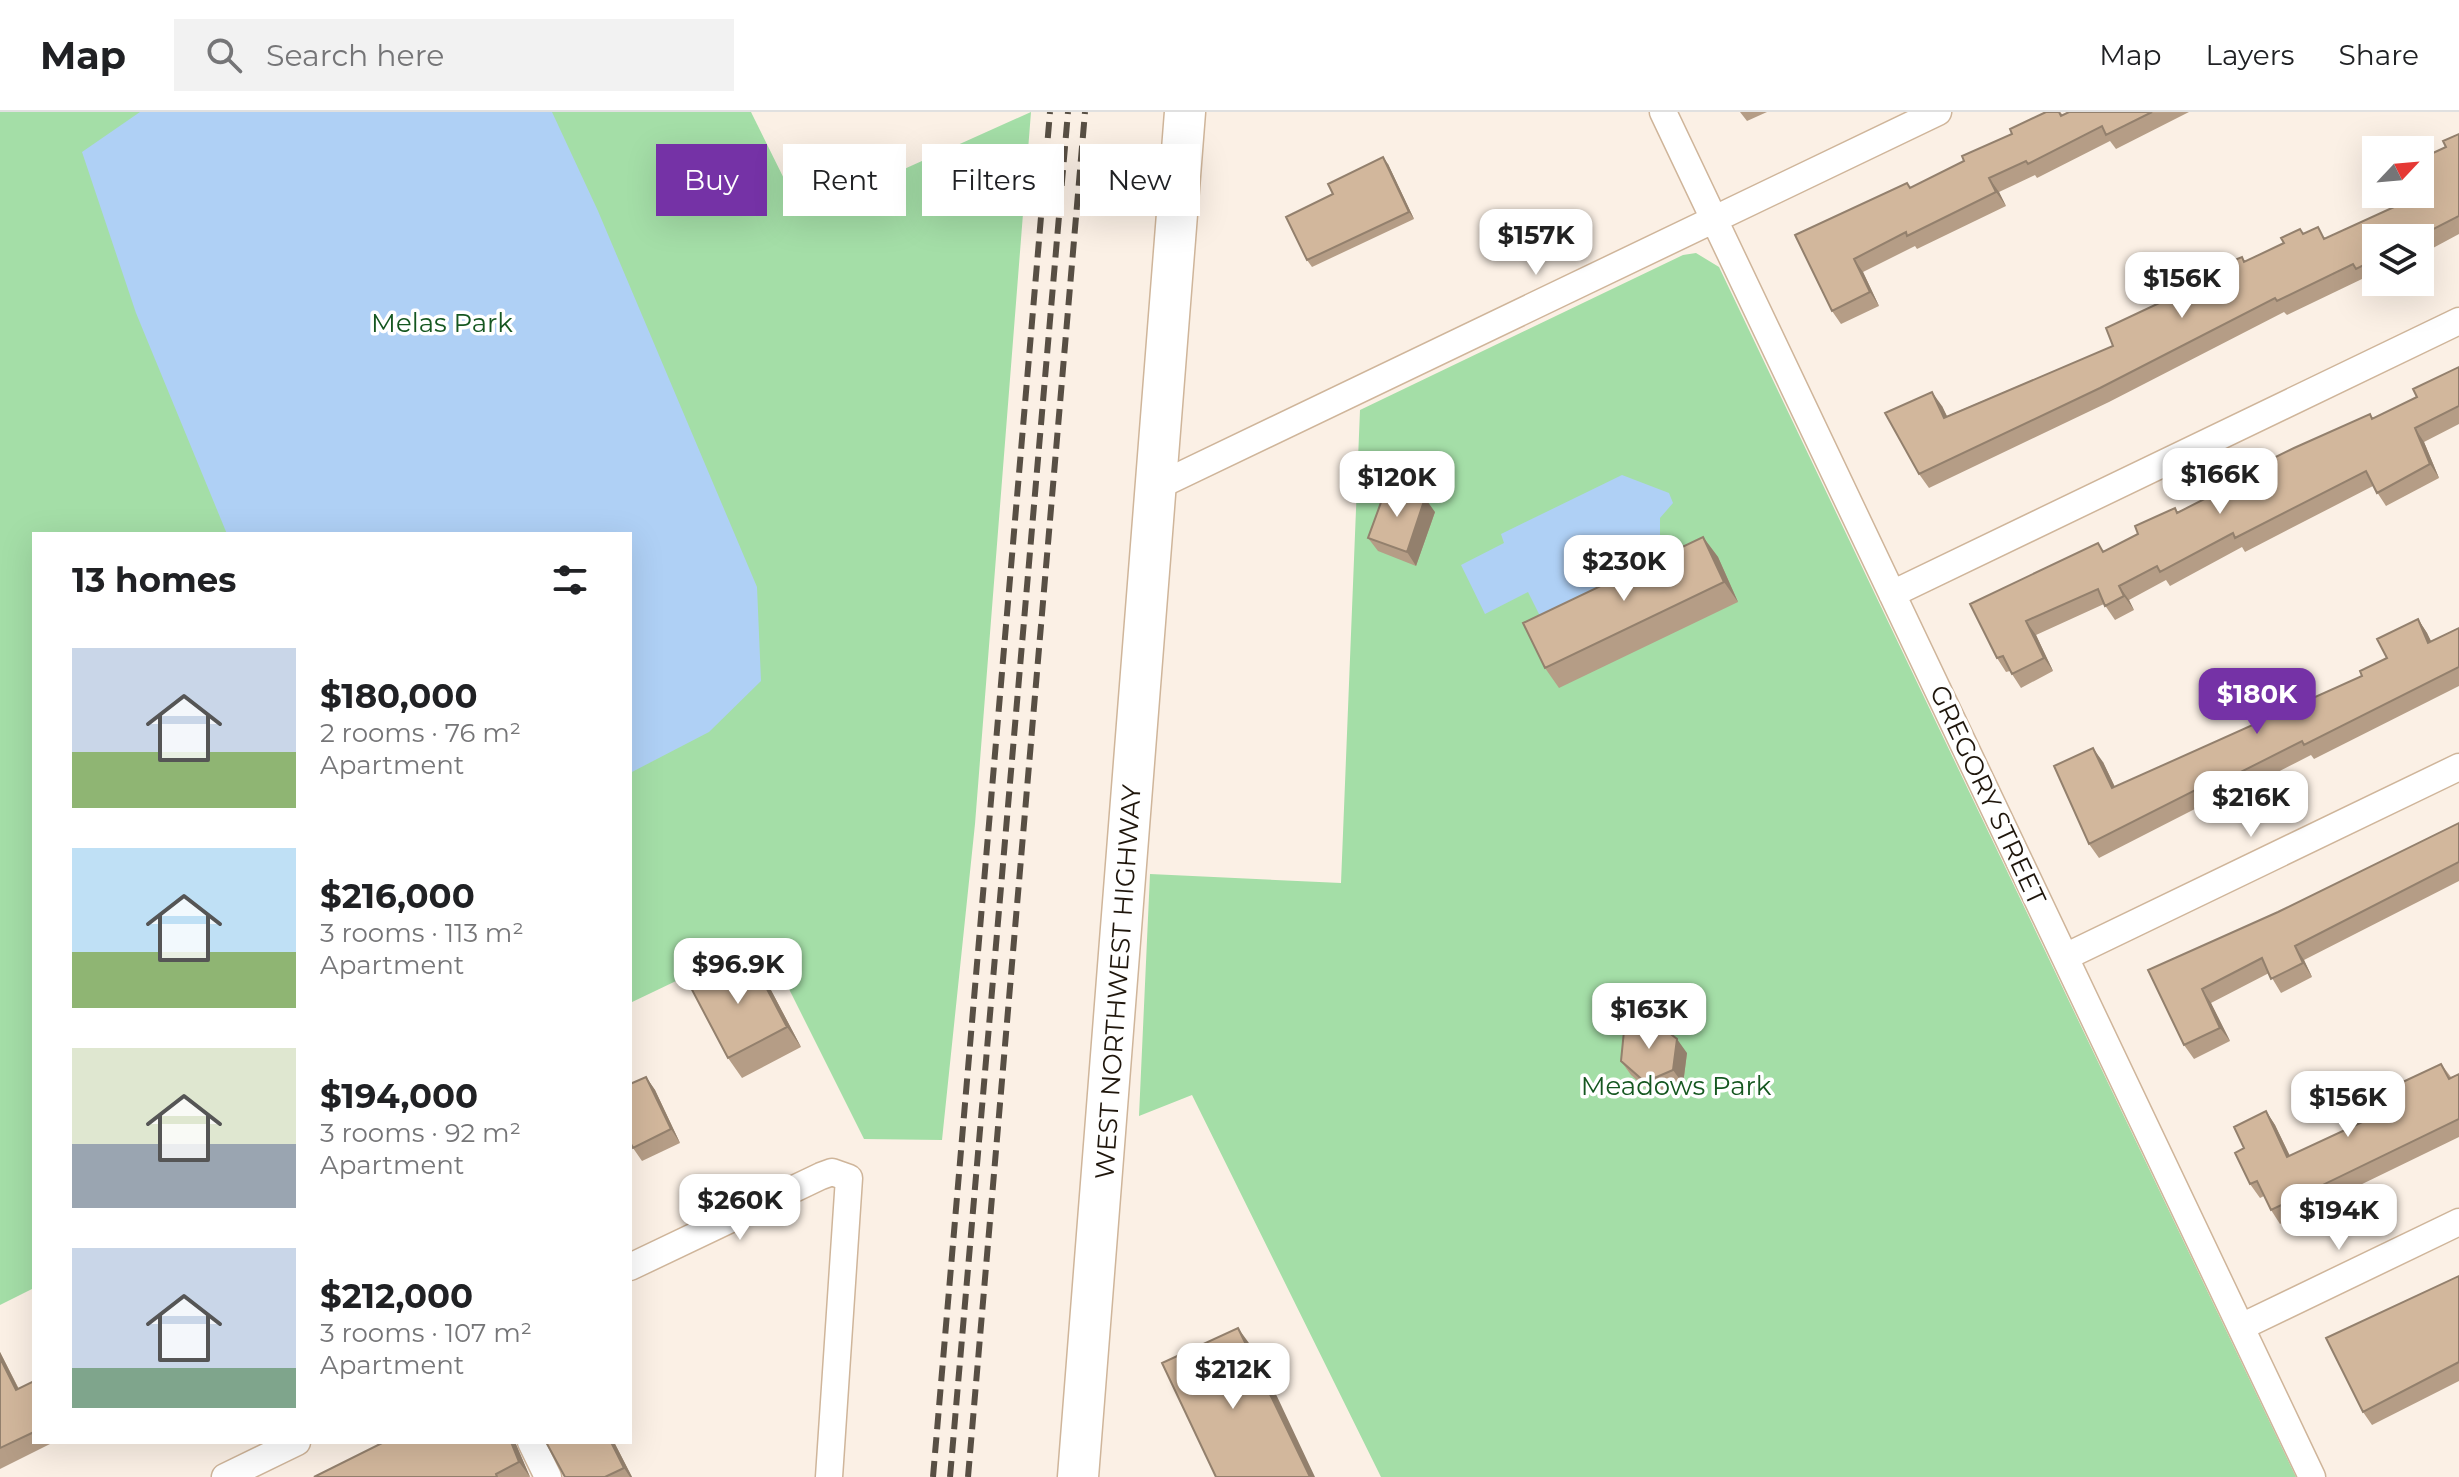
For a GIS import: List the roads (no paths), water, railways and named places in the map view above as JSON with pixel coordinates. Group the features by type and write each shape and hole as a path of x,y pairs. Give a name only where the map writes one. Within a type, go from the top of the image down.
{"main road":[{"name":"WEST NORTHWEST HIGHWAY","path":"1078,1477 1185,112"}],"street":[{"name":"GREGORY STREET","path":"1663,112 2312,1477"},
{"path":"1156,487 1938,112"},
{"path":"1892,594 2459,321"},
{"path":"2065,957 2459,767"},
{"path":"632,1266 821,1176 832,1172 849,1178 829,1477"},
{"path":"2241,1327 2459,1222"},
{"path":"225,1477 293,1444"},
{"path":"532,1444 548,1477"}],"water":[{"path":"140,112 552,112 598,211 757,587 761,681 709,732 632,772 632,532 226,532 136,313 82,152"},
{"path":"1622,475 1669,493 1673,503 1660,518 1660,541 1622,558 1626,567 1622,572 1606,566 1600,570 1607,585 1540,616 1528,592 1485,614 1461,565 1504,543 1501,534"}],"railway":[{"path":"933,1477 1050,112"},
{"path":"950,1477 1068,112"},
{"path":"968,1477 1085,112"}],"park label":[{"name":"Melas Park","path":"442,323"},
{"name":"Meadows Park","path":"1676,1086"}]}
